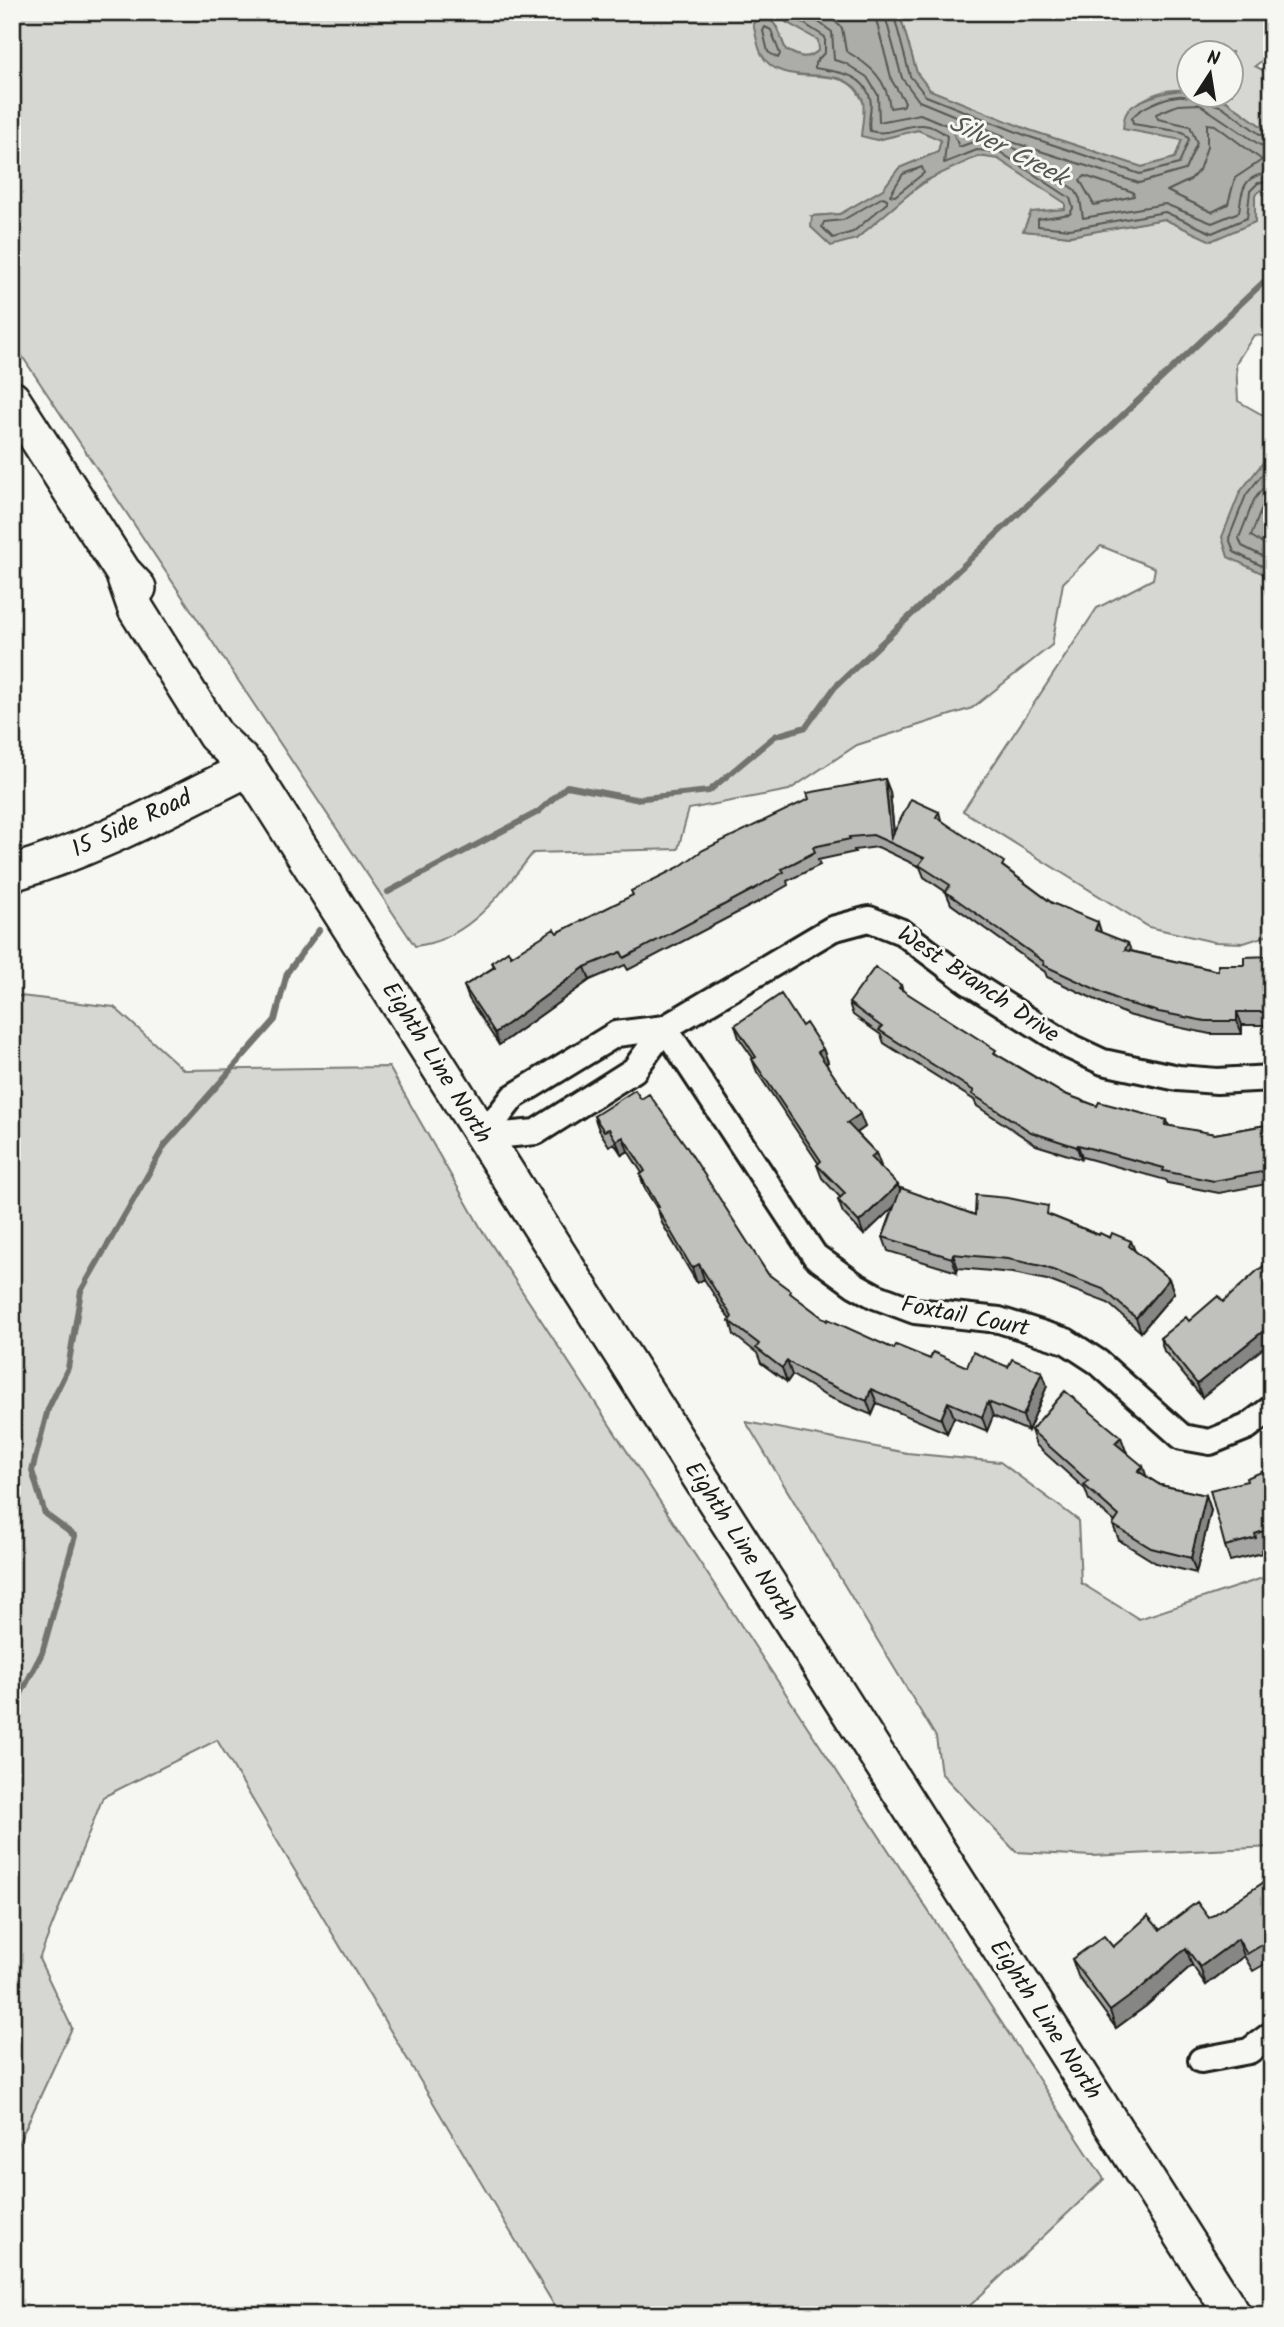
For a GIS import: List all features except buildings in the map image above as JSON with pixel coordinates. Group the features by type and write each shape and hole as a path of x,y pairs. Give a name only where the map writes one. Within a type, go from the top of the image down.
{"street":[{"name":"Eighth Line North","path":"12,398 123,572 136,609 215,735 249,768 1233,2315"},
{"name":"15 Side Road","path":"12,873 47,863 152,817 249,768"},
{"name":"West Branch Drive","path":"482,1137 536,1132 634,1070 665,1028 832,929 869,919 902,932 967,981 1071,1047 1103,1062 1178,1078 1217,1081 1272,1078"},
{"name":"West Branch Drive","path":"482,1137 513,1097 616,1034 665,1028"},
{"name":"Foxtail Court","path":"665,1028 815,1256 855,1285 875,1296 915,1311 999,1320 1066,1340 1098,1362 1182,1437 1210,1442 1247,1427 1272,1408"},
{"path":"1201,2060 1249,2051 1272,2034"}],"shaded area":[{"path":"12,12 777,12 786,22 819,40 819,50 807,57 795,54 786,50 777,27 765,17 758,17 754,24 797,75 833,78 845,81 853,87 865,106 877,140 918,130 941,139 938,152 899,168 883,189 840,214 812,216 856,239 922,184 961,162 980,157 1005,161 1065,202 1066,209 1032,213 1024,231 1070,236 1164,219 1212,241 1260,190 1272,189 1272,337 1254,335 1236,363 1238,401 1261,414 1272,414 1272,934 1244,943 1214,942 1149,927 963,811 1097,608 1153,579 1155,568 1101,546 1063,583 1052,645 972,708 857,745 789,790 689,809 678,849 533,853 496,898 468,924 435,942 415,946 12,341"},
{"path":"899,12 1272,12 1272,53 1255,66 1272,75 1272,134 1236,108 1246,108 1246,38 1176,38 1176,90 1158,93 1138,104 1126,119 1124,129 1182,139 1175,158 1142,167 1029,130 930,90 917,73"},
{"path":"12,995 114,1007 184,1070 389,1067 482,1230 1104,2179 960,2315 560,2315 217,1740 103,1797 39,1959 72,2028 12,2157"},
{"path":"746,1422 907,1453 1000,1462 1078,1520 1081,1583 1139,1619 1272,1575 1272,1847 1092,1856 1016,1852 941,1773 936,1737"}],"water":[{"name":"Silver Creek","path":"777,12 899,12 917,73 930,90 1029,130 1142,167 1175,158 1182,140 1123,129 1125,116 1131,107 1176,91 1176,108 1236,108 1272,134 1272,189 1261,190 1255,195 1255,222 1211,241 1164,219 1070,236 1023,231 1031,212 1065,209 1065,203 998,159 978,156 923,182 856,239 831,246 811,227 812,216 840,214 883,189 899,168 938,152 941,140 918,130 877,140 861,136 863,102 853,86 842,79 828,76 784,72 772,66 762,55 753,24 758,17 774,23 786,50 803,57 811,56 819,50 818,40 786,22"},
{"path":"1272,451 1272,578 1228,557 1222,537 1240,492"}],"waterway":[{"path":"388,892 538,812 567,786 635,799 709,791 775,736 806,727 835,687 1272,274"},
{"path":"12,1711 42,1653 75,1536 45,1514 32,1471 48,1409 68,1368 81,1291 165,1145 275,1020 287,973 319,930"}]}
